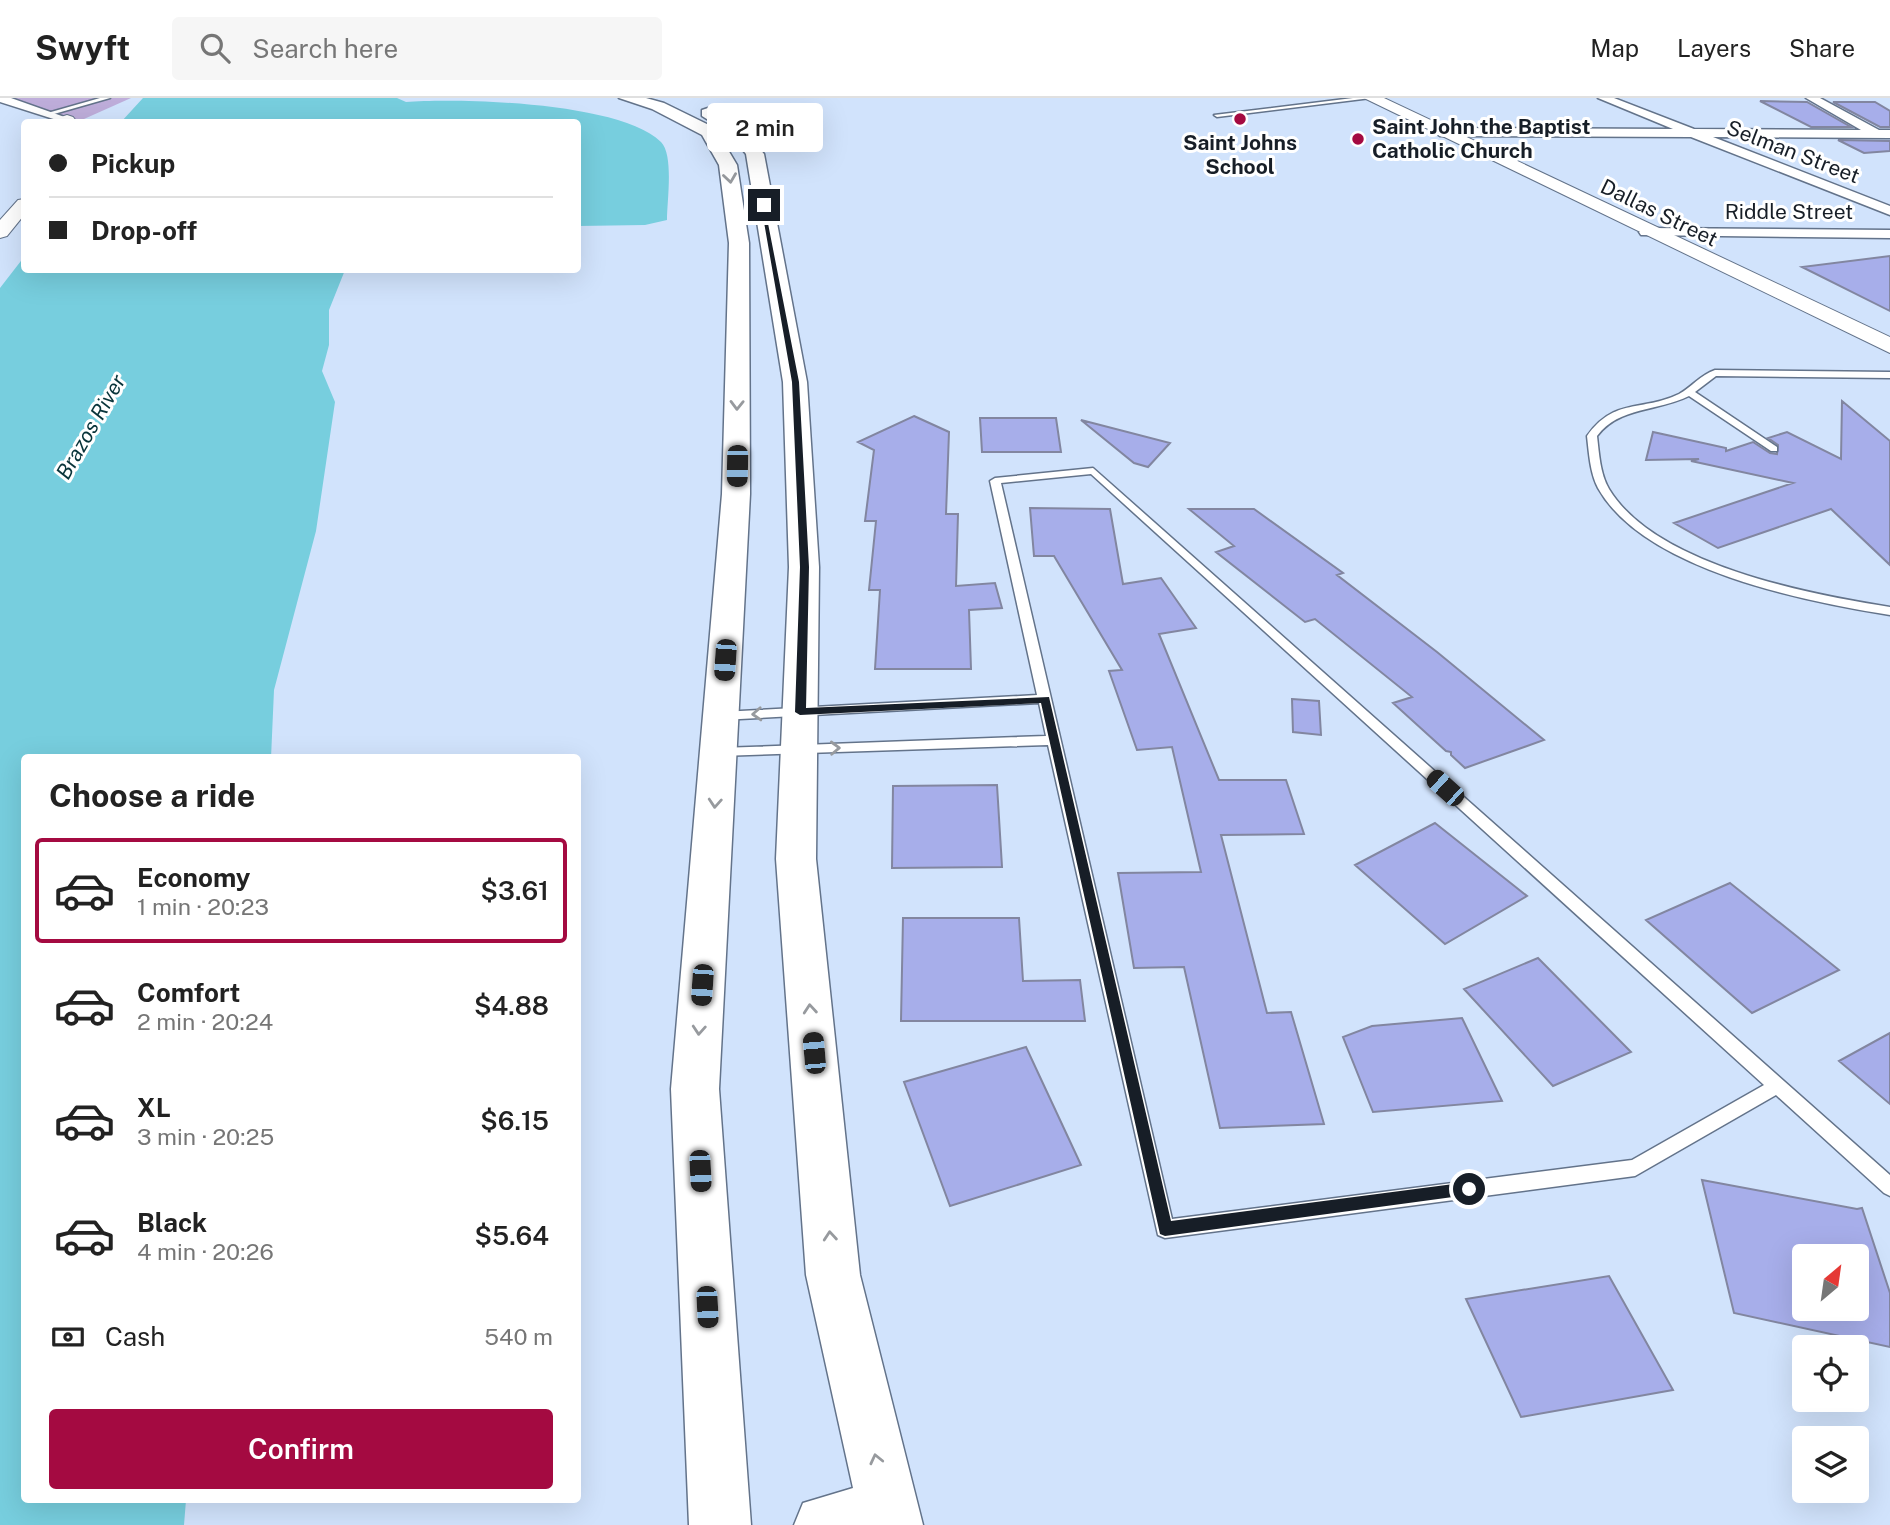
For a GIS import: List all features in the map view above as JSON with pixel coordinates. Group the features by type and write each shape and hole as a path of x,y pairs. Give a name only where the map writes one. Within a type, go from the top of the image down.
{"main road":[{"path":"627,98 667,110 709,132 729,165 739,243 736,494 695,1089 720,1525"},
{"path":"667,98 726,121 744,138 755,154 795,382 804,567 796,859 833,1275 890,1518 825,1525"}],"street":[{"path":"0,98 62,119"},
{"name":"Dallas Street","path":"1370,98 1646,232 1890,346"},
{"name":"Selman Street","path":"1604,98 1890,211"},
{"path":"1812,98 1884,134 1890,141"},
{"path":"1440,132 1884,134"},
{"path":"0,232 21,208"},
{"name":"Riddle Street","path":"1646,232 1890,234"}],"lane":[{"path":"47,114 107,98"},
{"path":"1217,115 1370,98"},
{"path":"1890,375 1715,373 1703,377 1684,396 1625,410 1600,422 1592,436 1604,489 1626,517 1668,547 1751,580 1835,603 1890,611"},
{"path":"1689,392 1774,449"},
{"path":"1777,1086 1635,1168 1165,1229 995,481 1093,471 1890,1187"},
{"path":"720,734 800,712 1045,699"},
{"path":"720,734 799,749 1054,740"}],"shaded area":[{"path":"0,98 131,98 84,119 64,119"}],"water":[{"path":"143,98 397,98 406,102 500,102 577,111 612,118 641,129 661,142 669,167 667,220 645,225 581,226 581,119 124,119"},
{"name":"Brazos River","path":"21,261 21,273 344,273 329,310 329,345 322,371 335,402 316,531 274,690 271,754 21,754 21,1503 186,1503 184,1525 0,1525 0,288"}],"building":[{"path":"1760,101 1807,102 1851,127 1811,127"},
{"path":"1833,102 1875,102 1890,111 1890,127 1880,127"},
{"path":"1838,140 1890,141 1890,151 1864,153"},
{"path":"1890,256 1890,311 1802,267"},
{"path":"1842,401 1890,441 1890,565 1831,509 1718,548 1674,523 1793,483 1691,461 1699,459 1646,460 1653,432 1726,448 1726,451 1753,442 1770,453 1777,454 1778,445 1768,438 1787,432 1841,459"},
{"path":"914,416 949,432 946,514 958,514 956,586 995,583 1002,608 969,610 971,669 875,669 880,590 869,590 876,521 865,521 874,450 858,442"},
{"path":"980,418 1056,418 1061,452 982,452"},
{"path":"1081,420 1170,443 1148,467 1134,463"},
{"path":"1030,508 1110,509 1123,584 1161,578 1196,628 1159,634 1219,780 1286,780 1304,834 1221,835 1267,1013 1291,1012 1324,1124 1220,1128 1184,967 1134,968 1118,873 1201,872 1172,747 1137,750 1109,671 1122,670 1054,556 1034,556"},
{"path":"1189,509 1254,509 1343,573 1337,575 1437,652 1544,740 1465,768 1451,752 1446,751 1393,703 1412,697 1315,619 1305,622 1216,552 1234,546"},
{"path":"1292,699 1319,701 1321,735 1293,732"},
{"path":"997,785 1002,867 892,868 893,786"},
{"path":"1435,823 1527,896 1445,944 1355,865"},
{"path":"1730,883 1839,970 1752,1013 1646,920"},
{"path":"903,918 1019,918 1023,981 1080,980 1085,1021 901,1021"},
{"path":"1538,958 1631,1052 1553,1086 1464,989"},
{"path":"1462,1018 1502,1101 1373,1112 1343,1037 1372,1026"},
{"path":"1890,1033 1890,1104 1839,1061"},
{"path":"1026,1047 1081,1165 950,1206 904,1082"},
{"path":"1702,1180 1862,1208 1890,1293 1890,1347 1869,1342 1869,1335 1835,1335 1734,1313"},
{"path":"1609,1276 1673,1390 1521,1417 1466,1299"}],"place":[{"name":"Saint Johns School","path":"1240,119"},
{"name":"Saint John the Baptist Catholic Church","path":"1358,139"}],"route":[{"path":"764,205 795,382 804,567 800,712 1045,699 1165,1229 1469,1189"}]}
